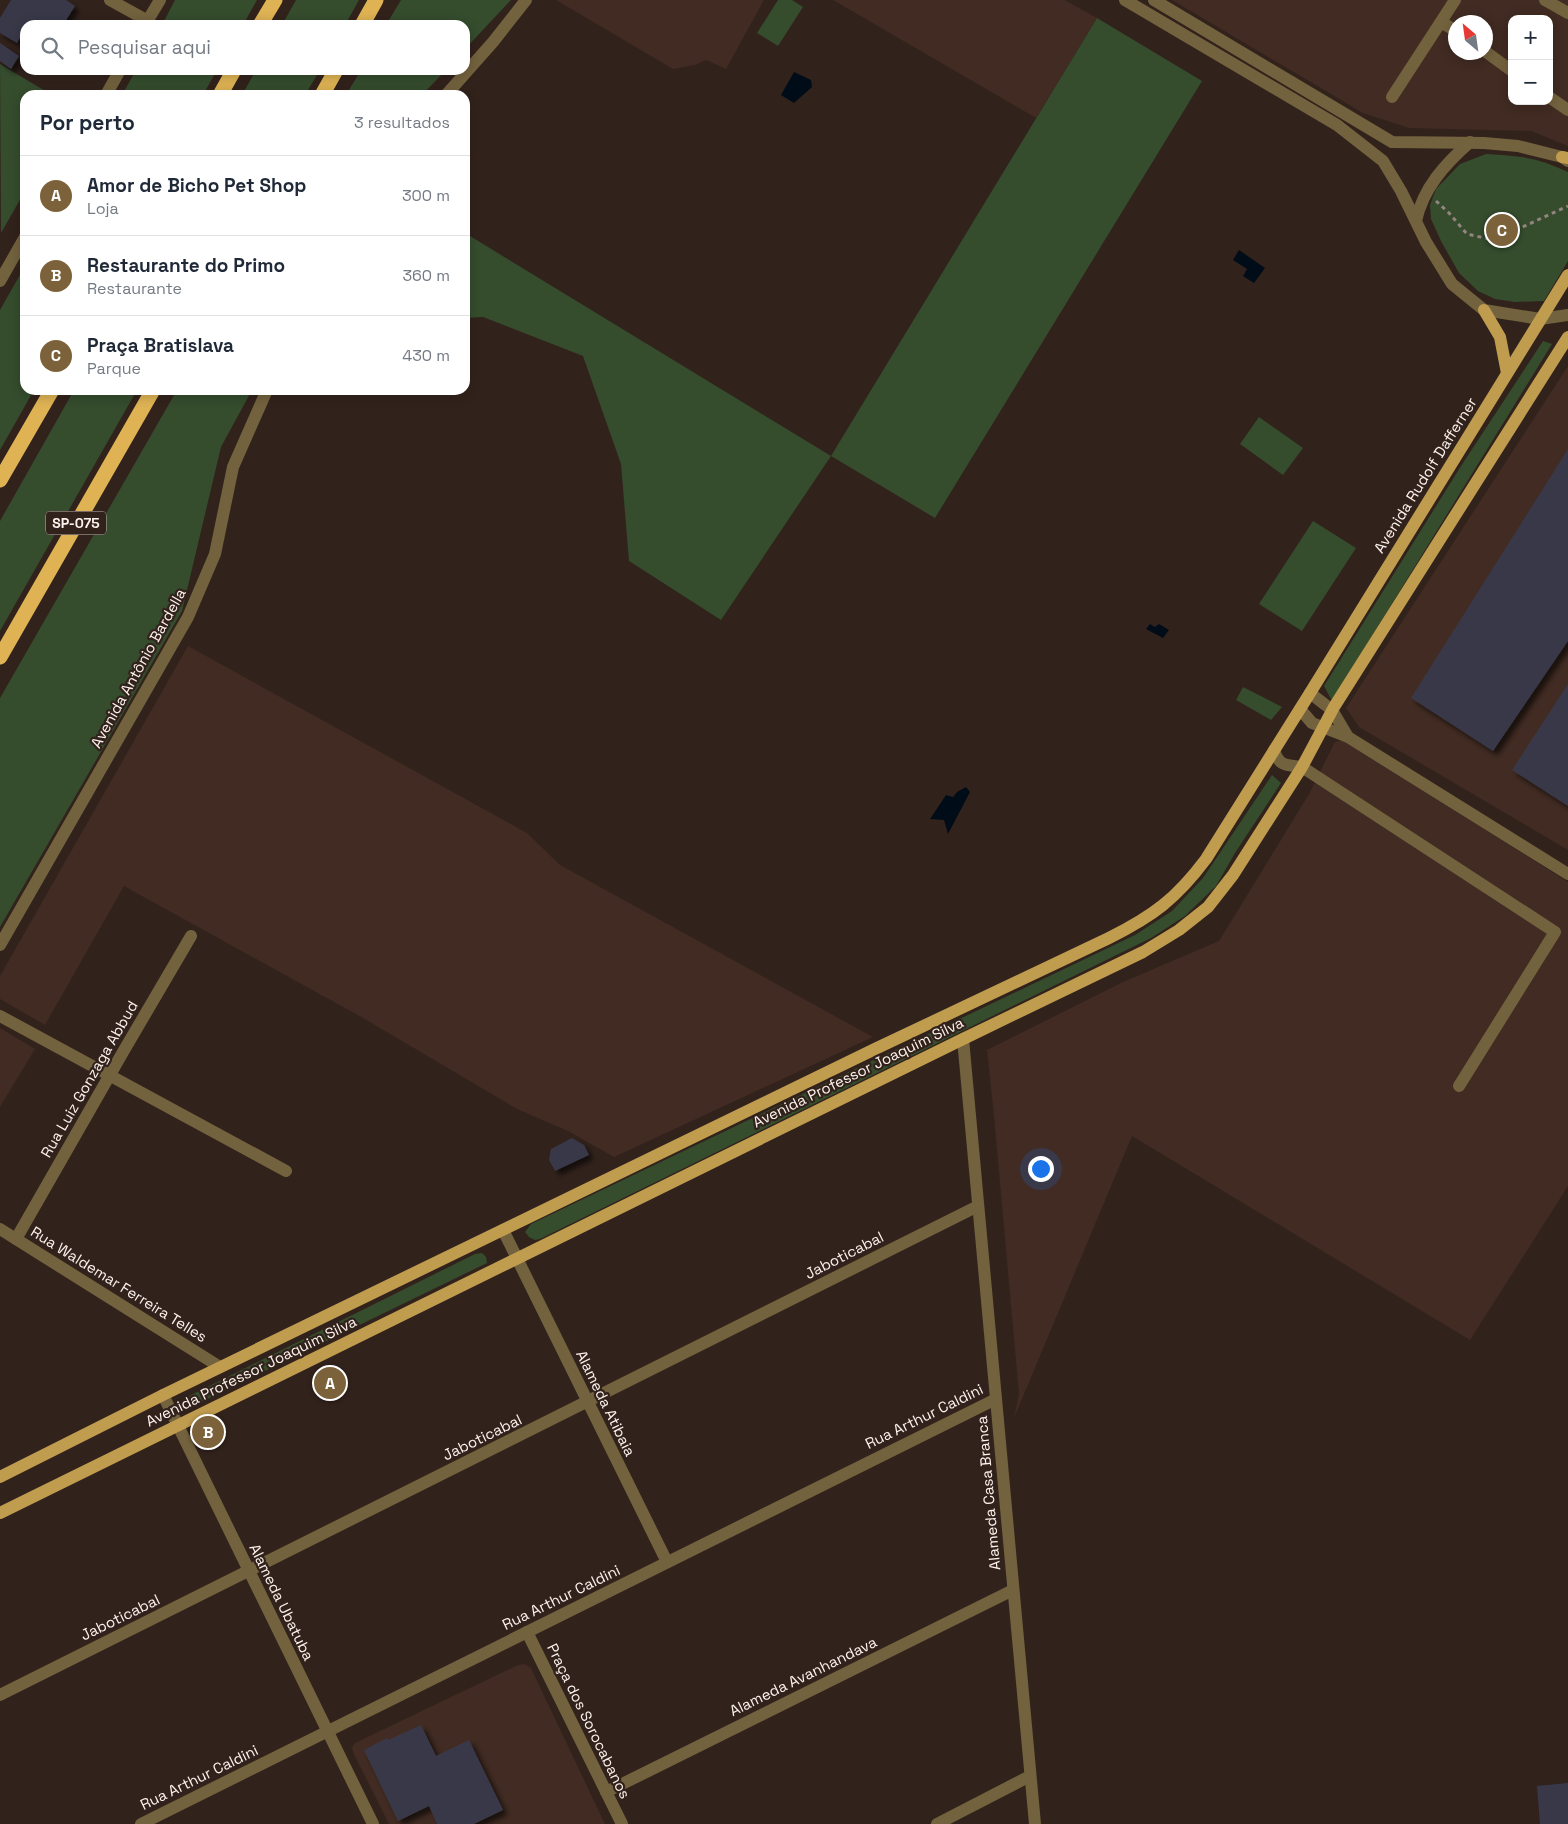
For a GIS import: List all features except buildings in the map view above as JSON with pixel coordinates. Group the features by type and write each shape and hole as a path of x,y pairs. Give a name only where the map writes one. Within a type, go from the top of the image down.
{"highway":[{"path":"263,20 275,0"},
{"path":"365,20 376,0"},
{"path":"223,90 231,75"},
{"path":"325,90 333,75"},
{"path":"0,480 49,395"},
{"name":"SP-075","path":"0,657 150,395"}],"main road":[{"name":"Avenida Rudolf Dafferner","path":"1189,882 1206,859 1310,693 1568,275"},
{"path":"1484,310 1500,337 1507,373"},
{"path":"1302,767 1332,710 1568,337"},
{"name":"Avenida Professor Joaquim Silva","path":"0,1513 516,1258 1144,952 1179,930 1208,907 1233,875 1302,767"},
{"name":"Avenida Professor Joaquim Silva","path":"0,1477 163,1394 1136,924 1162,907 1189,882"}],"street":[{"path":"110,0 142,20"},
{"path":"149,20 160,0"},
{"path":"470,68 526,0"},
{"path":"1125,0 1336,125 1383,161 1402,191 1426,242 1452,284 1484,310 1540,319 1568,315"},
{"path":"1154,0 1392,142 1470,142 1518,146 1566,159"},
{"path":"1392,97 1455,0"},
{"path":"1546,0 1568,13"},
{"path":"1441,22 1448,26"},
{"path":"1493,57 1508,68"},
{"path":"109,90 117,75"},
{"path":"450,90 464,75"},
{"path":"1553,100 1568,110"},
{"path":"1416,221 1419,205 1426,192 1445,166 1470,142"},
{"path":"0,281 20,246"},
{"name":"Avenida Antônio Bardella","path":"0,945 188,617 215,554 233,467 266,395"},
{"path":"1310,693 1332,710 1348,736"},
{"path":"1300,709 1312,723 1348,736 1568,874"},
{"path":"1274,750 1277,759 1281,762 1302,767 1555,932 1459,1086"},
{"name":"Rua Luiz Gonzaga Abbud","path":"16,1239 191,936"},
{"path":"0,1016 286,1171"},
{"name":"Alameda Casa Branca","path":"963,1039 1035,1824"},
{"name":"Jaboticabal","path":"0,1695 978,1206"},
{"name":"Rua Waldemar Ferreira Telles","path":"0,1229 220,1367"},
{"path":"502,1230 516,1258"},
{"name":"Alameda Atibaia","path":"516,1258 667,1562"},
{"name":"Alameda Ubatuba","path":"163,1394 373,1824"},
{"name":"Rua Arthur Caldini","path":"141,1824 996,1399"},
{"name":"Alameda Avanhandava","path":"606,1792 1013,1590"},
{"name":"Praça dos Sorocabanos","path":"527,1632 622,1824"},
{"path":"937,1824 1030,1776"}],"path":[{"path":"1426,192 1449,213 1467,234 1489,239 1503,236 1568,206"}],"shaded area":[{"path":"556,0 764,0 726,69 706,60 695,65 673,69"},
{"path":"833,0 1065,0 1097,18 1036,118"},
{"path":"1172,0 1568,0 1568,146 1531,131 1409,128 1363,113"},
{"path":"1568,366 1568,850 1359,727 1346,708"},
{"path":"188,646 527,833 560,865 873,1037 614,1157 568,1131 517,1109 363,1018 124,886 45,1025 0,999 0,976"},
{"path":"1343,740 1568,882 1568,1186 1470,1340 1132,1136 1014,1418 1019,1394 987,1050 1123,982 1219,941 1309,794 1335,742"},
{"path":"0,1028 35,1049 0,1107"},
{"path":"525,1664 531,1668 605,1824 389,1824 353,1752 352,1747 355,1743 518,1665"}],"green space":[{"path":"175,0 257,0 246,20 165,20"},
{"path":"296,0 359,0 348,20 285,20"},
{"path":"401,0 511,0 470,44 470,20 389,20"},
{"path":"778,0 792,0 803,7 778,46 757,33"},
{"path":"1097,18 1202,81 935,518 831,456"},
{"path":"0,64 44,90 20,90 20,200 1,233"},
{"path":"133,75 214,75 206,90 125,90"},
{"path":"253,75 317,75 308,90 245,90"},
{"path":"358,75 441,75 427,90 349,90"},
{"path":"1486,154 1528,158 1547,163 1568,172 1568,261 1544,301 1515,302 1495,299 1478,291 1459,273 1431,219 1430,205 1436,189 1460,164"},
{"path":"470,236 831,456 721,620 629,561 621,464 583,356 483,317 470,318"},
{"path":"20,275 20,395 31,395 0,450 0,310"},
{"path":"1543,341 1552,344 1332,701 1324,686 1461,466"},
{"path":"71,395 134,395 0,631 0,521"},
{"path":"174,395 249,395 221,447 182,611 0,927 0,698"},
{"path":"1259,417 1303,448 1283,475 1240,444"},
{"path":"1313,521 1356,548 1302,631 1259,604"},
{"path":"1243,687 1282,707 1271,720 1236,700"},
{"path":"1272,775 1281,783 1235,853 1216,886 1185,916 1151,938 540,1239 535,1240 525,1232 531,1224 1135,935 1172,911 1203,878"},
{"path":"482,1253 486,1257 487,1263 195,1405 189,1396 475,1254"}],"water":[{"path":"794,72 811,80 812,87 794,103 781,95"},
{"path":"1239,250 1265,268 1254,283 1243,276 1247,269 1233,260"},
{"path":"1150,624 1155,627 1159,624 1169,630 1163,638 1146,629"},
{"path":"966,787 970,792 948,834 944,820 930,819 946,795 953,797 957,792"}],"place":[{"name":"Praça Bratislava","path":"1502,230"},
{"name":"Amor de Bicho Pet Shop","path":"330,1383"},
{"name":"Restaurante do Primo","path":"208,1432"}]}
